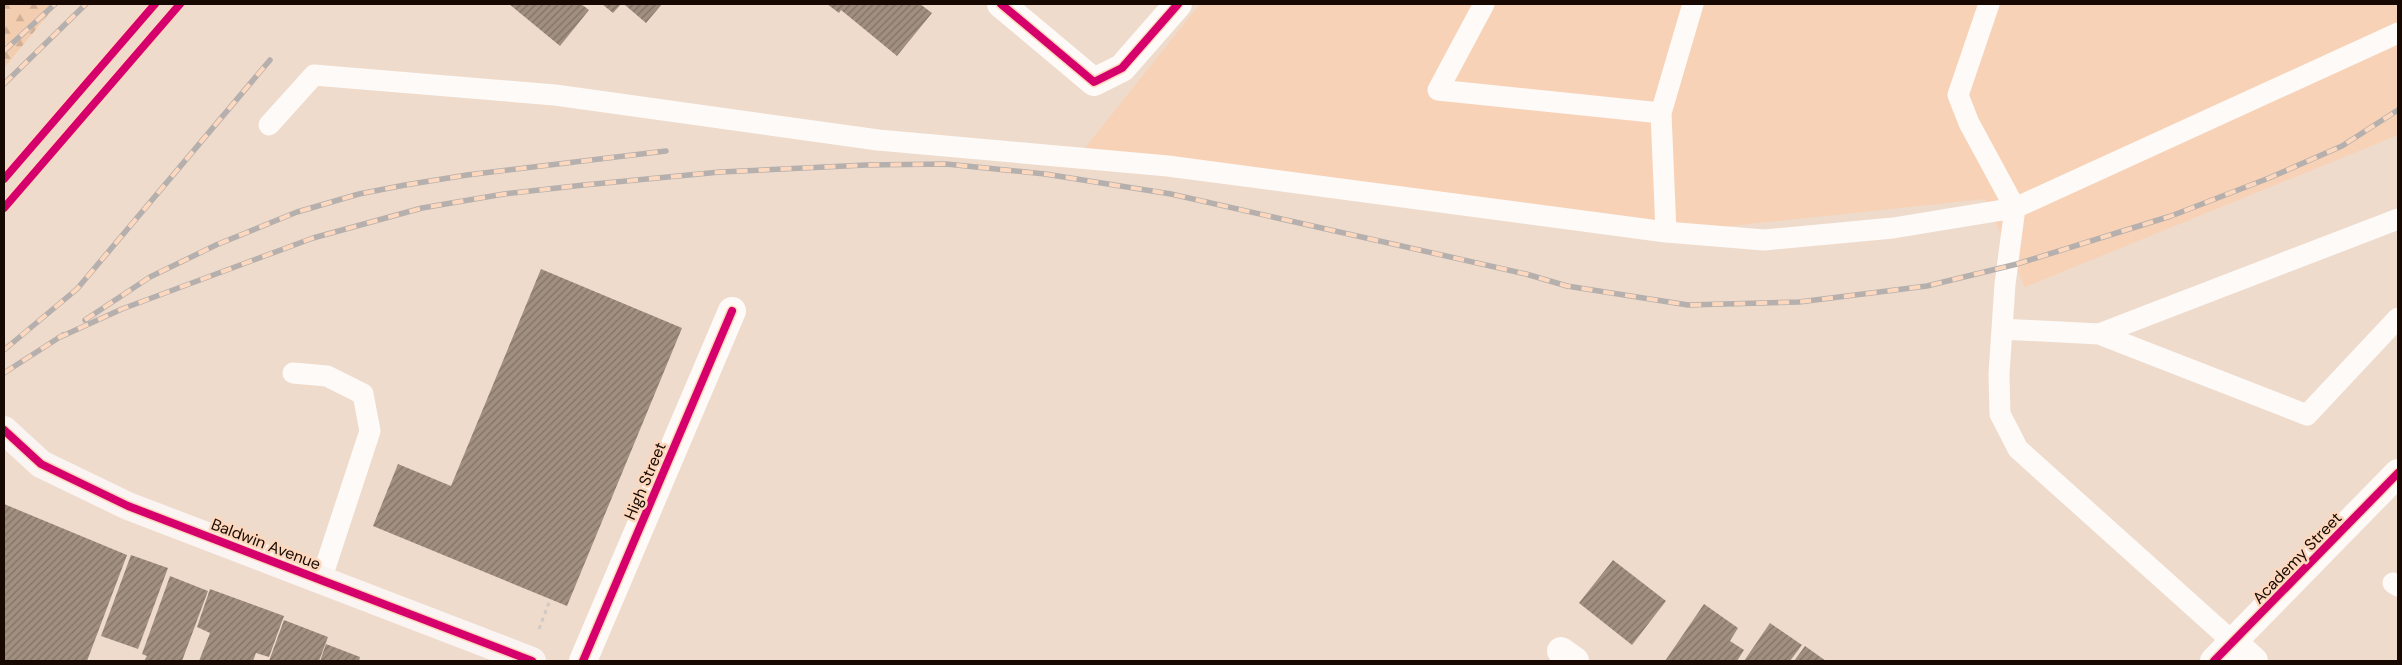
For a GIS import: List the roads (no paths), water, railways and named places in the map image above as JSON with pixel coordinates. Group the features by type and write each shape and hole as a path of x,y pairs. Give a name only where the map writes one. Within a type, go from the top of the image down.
{"street":[{"path":"1001,4 1094,82 1122,68 1178,4"},
{"name":"High Street","path":"583,661 732,311"},
{"name":"Baldwin Avenue","path":"5,431 42,464 120,502 532,661"},
{"name":"Academy Street","path":"2214,661 2234,643 2398,472"},
{"path":"2234,643 2254,661"}],"lane":[{"path":"1484,4 1438,90 1661,113"},
{"path":"1666,232 1661,113 1693,4"},
{"path":"1989,4 1958,95 1969,123 2015,208 2005,284 1999,374 2000,414 2018,449 2234,643"},
{"path":"268,125 314,74 555,95 878,140 1168,166 1666,232 1764,240 1893,228 2015,208 2398,33"},
{"path":"2099,334 2398,219"},
{"path":"2002,329 2099,334 2307,415 2398,318"},
{"path":"293,373 327,376 363,394 370,431 321,580"}],"railway":[{"path":"4,51 55,4"},
{"path":"4,84 86,4"},
{"path":"4,179 155,4"},
{"path":"4,208 180,4"},
{"path":"4,350 77,289 270,60"},
{"path":"58,338 122,309 313,238 422,208 504,194 584,185 720,172 866,165 946,164 1045,174 1171,194 1526,274 1567,286 1688,305 1799,302 1927,286 2017,264 2171,216 2269,178 2342,146 2398,110"},
{"path":"85,320 150,277 216,245 297,212 359,194 405,185 467,175 666,151"},
{"path":"4,373 63,335"}]}
